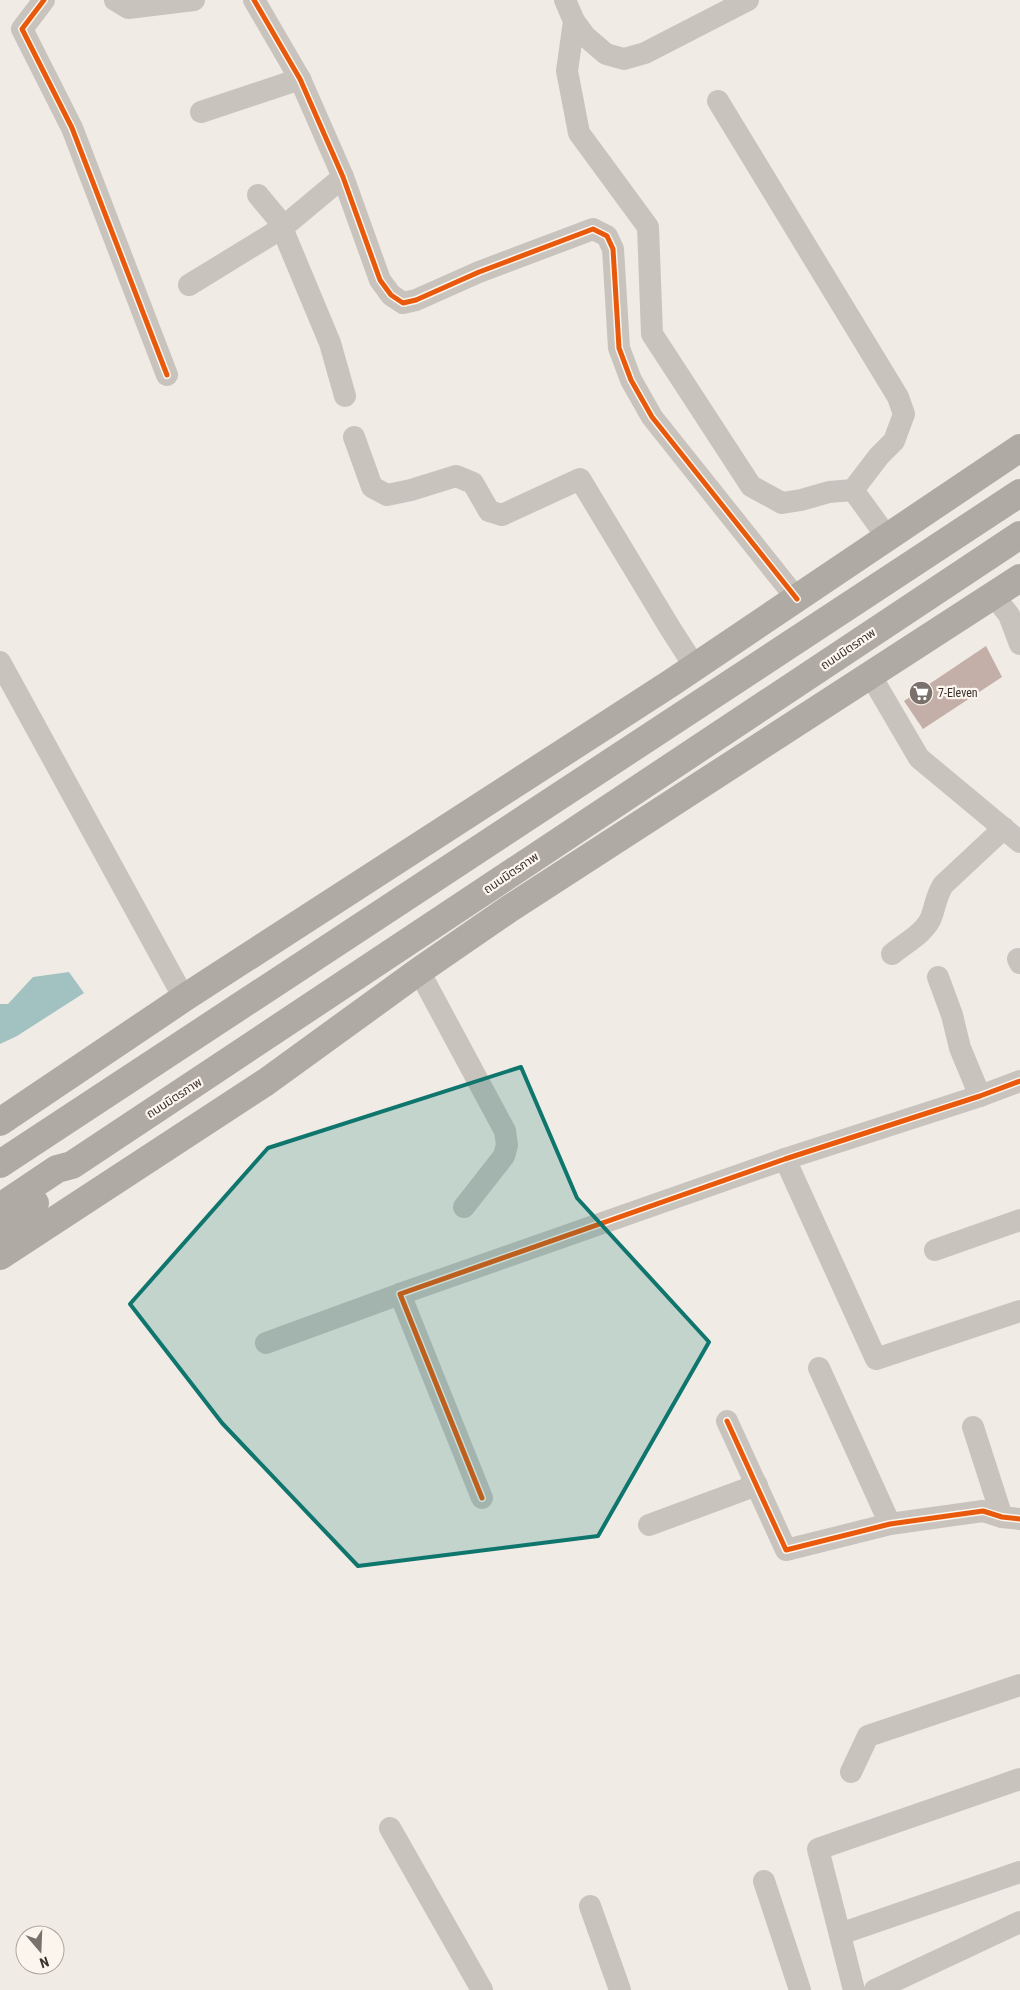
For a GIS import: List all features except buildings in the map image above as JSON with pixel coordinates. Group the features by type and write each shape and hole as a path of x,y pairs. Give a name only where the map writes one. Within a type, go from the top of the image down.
{"highway":[{"path":"0,1122 184,998 311,918 695,667 1020,448"},
{"path":"0,1164 1020,493"},
{"name":"ถนนมิตรภาพ","path":"0,1207 56,1168 72,1165 1020,535"},
{"path":"0,1256 266,1082 419,971 555,878 1020,578"},
{"path":"547,803 648,698"},
{"path":"567,836 712,778"},
{"path":"0,1229 63,1182 72,1165"}],"street":[{"path":"44,0 22,29 72,128 167,375"},
{"path":"116,0 128,8 194,0"},
{"path":"254,0 300,79 343,176 380,280 391,295 403,303 416,300 479,272 593,229 607,236 613,249 619,348 631,380 652,417 797,599"},
{"path":"565,0 574,20 585,36 606,54 624,59 645,52 748,0"},
{"path":"574,20 567,71 579,133 648,227 652,334 751,486 782,503 802,500 829,492 853,490 879,456 894,441 904,414 901,405 898,397 718,101"},
{"path":"202,112 300,79"},
{"path":"189,285 282,228 343,176"},
{"path":"258,195 278,219 282,228 330,343 345,396"},
{"path":"354,437 372,487 386,495 411,490 456,476 473,484 489,511 502,515 580,479 695,667"},
{"path":"853,490 887,537"},
{"path":"994,596 1008,615 1020,644"},
{"path":"0,662 184,998"},
{"path":"878,688 919,758 1012,835 943,885 936,896 932,915 926,927 892,954"},
{"path":"419,971 506,1131 507,1145 504,1156 464,1207"},
{"path":"938,977 952,1015 960,1048 980,1096"},
{"path":"266,1343 785,1159 980,1096 1020,1081"},
{"path":"785,1159 876,1359 1020,1311"},
{"path":"934,1250 1020,1220"},
{"path":"400,1294 482,1498"},
{"path":"819,1368 890,1524"},
{"path":"728,1421 786,1550 890,1524 983,1510 1011,1518"},
{"path":"973,1427 1011,1518"},
{"path":"649,1525 757,1486"},
{"path":"851,1772 868,1736 1020,1685"},
{"path":"854,1990 818,1849 1020,1779"},
{"path":"390,1828 482,1990"},
{"path":"840,1934 1020,1872"},
{"path":"764,1881 800,1990"},
{"path":"590,1906 620,1990"},
{"path":"875,1990 1020,1922"}],"highlighted area":[{"path":"521,1067 577,1198 709,1342 598,1536 358,1566 222,1423 130,1304 268,1148"}],"water":[{"path":"69,972 84,993 17,1036 0,1044 0,1004 8,1004 33,977"}],"cycle path":[{"path":"44,0 22,29 72,128 167,375"},
{"path":"254,0 300,79 343,177 380,280 391,295 403,303 416,300 479,272 593,229 607,236 613,249 619,348 631,380 652,417 797,599"},
{"path":"482,1498 400,1294 785,1159 980,1096 1020,1081"},
{"path":"727,1421 786,1550 890,1524 983,1511 1002,1517 1020,1519"}],"place":[{"name":"7-Eleven","path":"921,693"}]}
